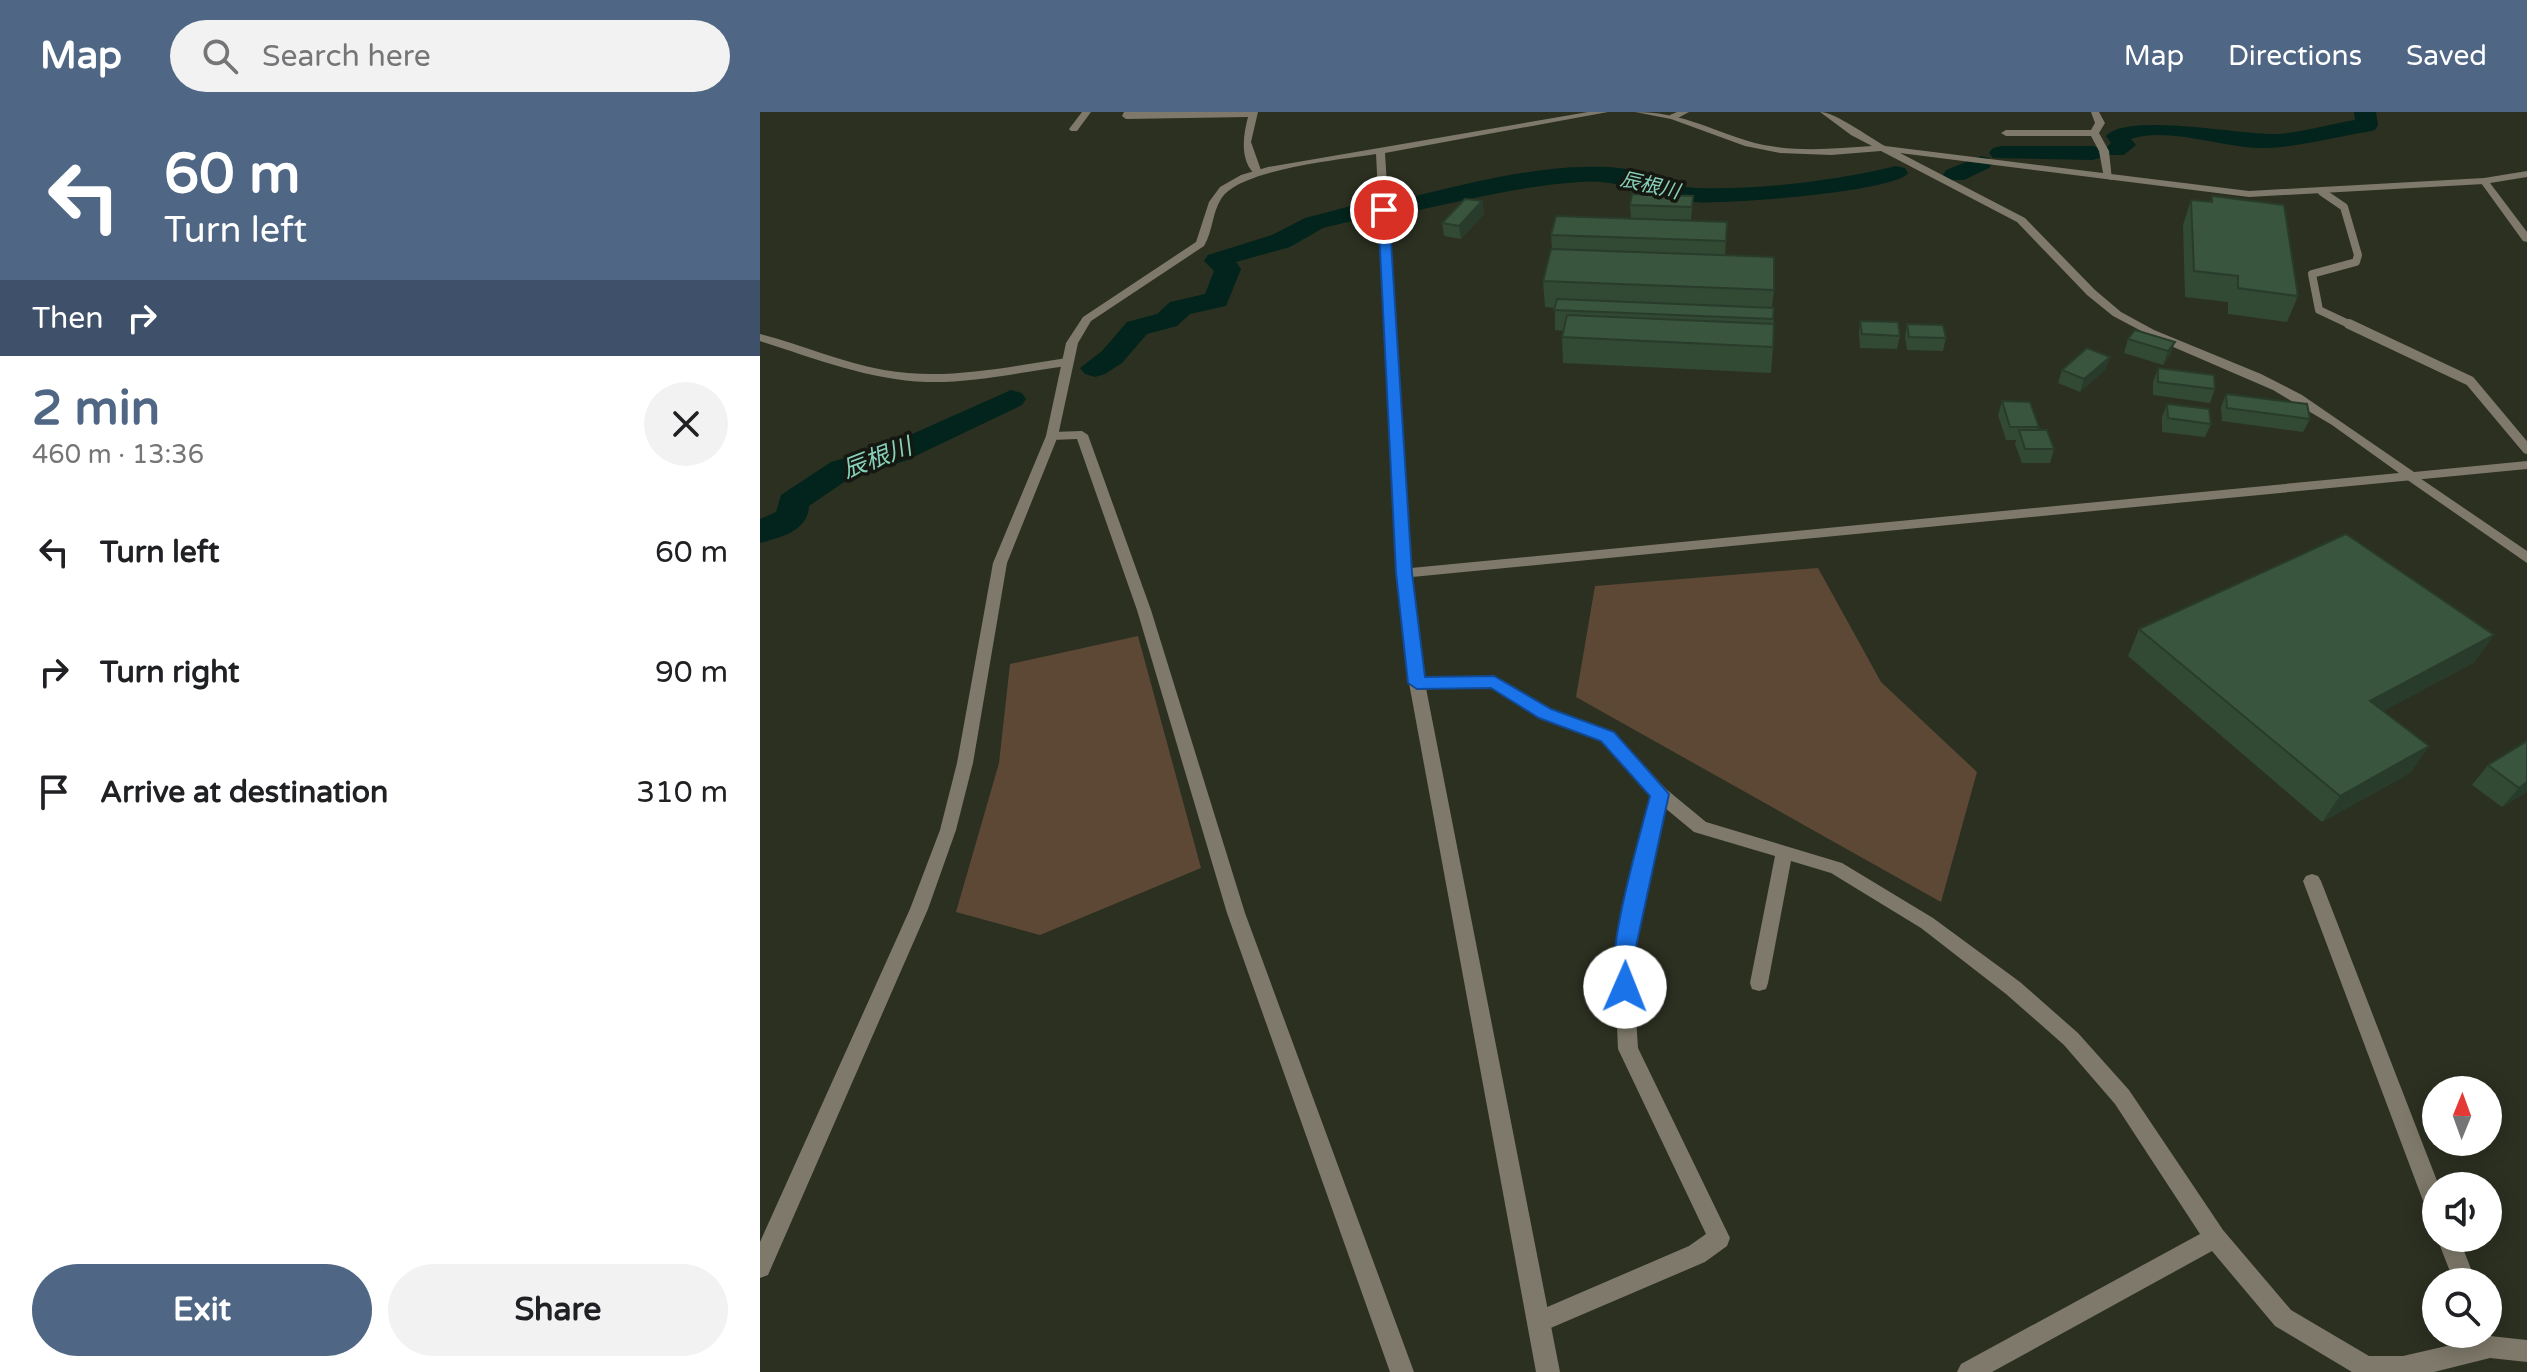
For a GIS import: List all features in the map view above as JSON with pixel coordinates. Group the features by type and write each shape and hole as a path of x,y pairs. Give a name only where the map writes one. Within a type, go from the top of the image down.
{"street":[{"path":"1074,129 1087,112"},
{"path":"1129,112 1126,116 1253,113 1246,142 1257,173"},
{"path":"760,1267 919,909 943,843 965,763 1000,563 1052,436 1072,343 1087,319 1200,244 1210,228 1214,203 1223,190 1239,179 1380,150 1600,112"},
{"path":"1639,112 1673,117 1748,144 1780,150 1831,152 1882,148 2249,194 2484,181 2526,175"},
{"path":"1673,117 1685,112"},
{"path":"1824,112 1882,148 2021,220 2041,236 2101,301 2118,314 2157,336 2295,396 2527,558"},
{"path":"2094,133 2100,123 2095,112"},
{"path":"2006,133 2094,133"},
{"path":"2094,133 2104,151 2109,178"},
{"path":"1380,150 1404,573 1417,683 1548,1372"},
{"path":"2484,181 2527,239"},
{"path":"760,337 867,370 898,376 928,378 1067,362"},
{"path":"1052,436 1082,435 1144,610 1236,913 1402,1372"},
{"path":"1404,573 2527,465"},
{"path":"1417,683 1494,682 1545,714 1608,736 1660,794 1700,827 1836,868 1927,923 2013,988 2071,1039 2122,1097 2215,1238 2283,1318 2367,1368 2403,1368 2463,1348"},
{"path":"1539,1322 1697,1254 1719,1238 1628,1049 1623,956 1660,794"},
{"path":"1759,983 1784,852"},
{"path":"2312,881 2423,1172"},
{"path":"1969,1372 2215,1238"},
{"path":"2502,1344 2527,1351"}],"lane":[{"path":"2322,192 2344,207 2358,255 2356,262 2312,274 2319,310 2470,381 2527,449"}],"shaded area":[{"path":"1818,568 1881,682 1977,772 1941,902 1576,697 1595,586"},
{"path":"1138,636 1201,868 1040,935 956,912 999,763 1010,664"}],"building":[{"path":"1632,194 1693,196 1692,207 1630,205"},
{"path":"2212,196 2284,205 2298,296 2238,288 2238,276 2194,271 2191,200 2212,202"},
{"path":"1465,199 1482,201 1459,226 1442,223"},
{"path":"1556,216 1727,222 1726,241 1551,235"},
{"path":"1551,249 1774,257 1774,290 1543,281"},
{"path":"1557,299 1774,308 1773,319 1554,310"},
{"path":"1567,315 1774,324 1773,347 1562,337"},
{"path":"1860,321 1898,322 1900,336 1862,334"},
{"path":"1907,324 1943,325 1946,338 1909,337"},
{"path":"2135,330 2175,342 2168,351 2128,339"},
{"path":"2087,348 2110,357 2084,379 2062,370"},
{"path":"2158,368 2214,375 2215,389 2158,382"},
{"path":"2226,394 2307,404 2310,419 2227,408"},
{"path":"2002,401 2030,402 2039,427 2010,427"},
{"path":"2167,404 2209,409 2211,424 2168,418"},
{"path":"2019,430 2047,430 2054,449 2025,449"},
{"path":"2346,534 2494,635 2370,701 2429,746 2340,796 2139,629"},
{"path":"2527,741 2527,782 2519,788 2488,765"}],"waterway":[{"name":"辰根川","path":"2116,150 2124,145 2118,136 2132,130 2177,131 2258,141 2282,140 2367,125 2365,112"},
{"name":"辰根川","path":"2001,153 2092,153"},
{"name":"辰根川","path":"1955,175 1981,163"},
{"name":"辰根川","path":"1405,206 1495,186 1582,174 1636,178 1657,188 1694,195 1754,193 1873,180 1896,173"},
{"name":"辰根川","path":"1224,257 1281,241 1314,223 1351,214"},
{"name":"辰根川","path":"1095,368 1112,357 1137,328 1167,320 1180,308 1216,300 1228,269 1217,261"},
{"name":"辰根川","path":"760,532 792,518 793,502 842,469 894,454 1011,399"}],"route":[{"path":"1384,210 1404,573 1417,683 1494,682 1545,714 1608,736 1660,794 1623,956 1625,987"}]}
